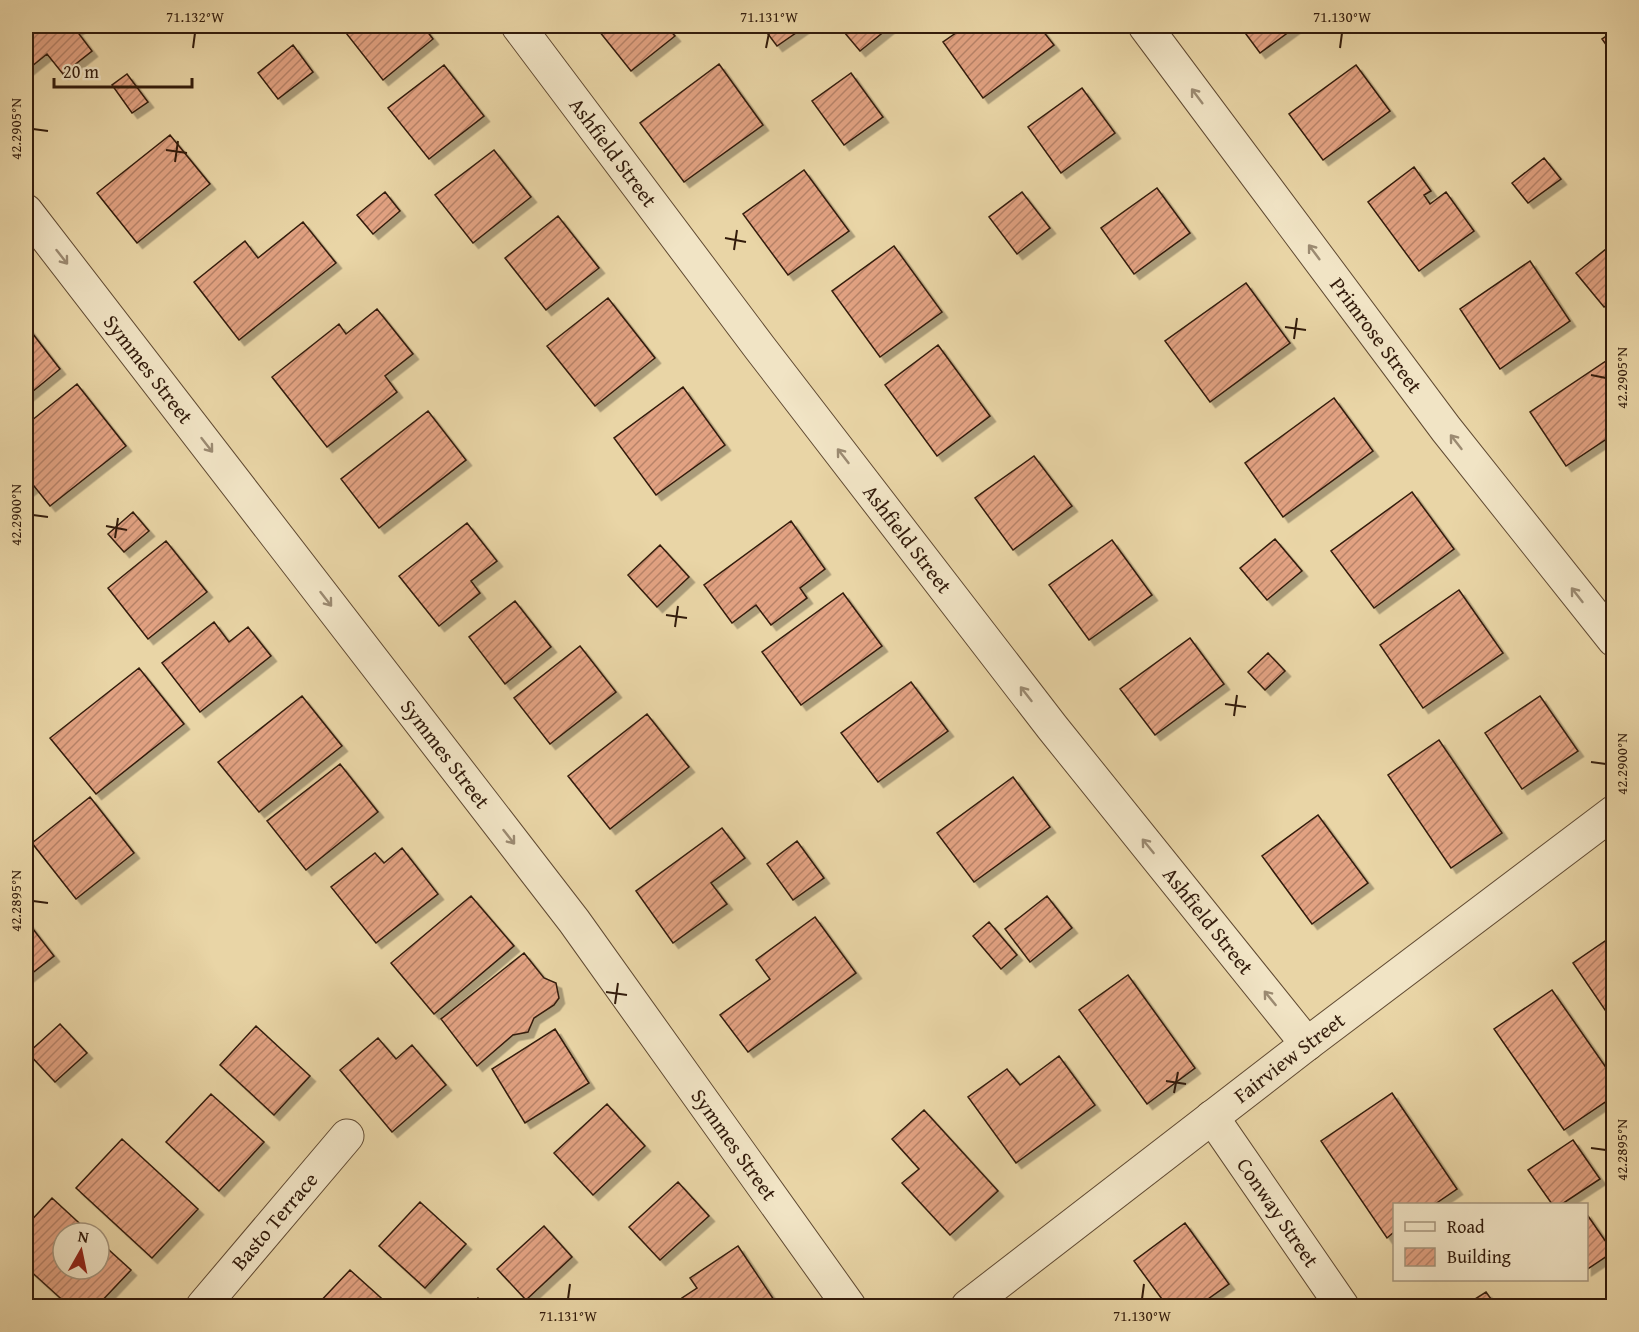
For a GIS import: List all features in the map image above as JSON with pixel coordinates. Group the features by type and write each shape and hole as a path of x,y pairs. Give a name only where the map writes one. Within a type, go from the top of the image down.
{"street":[{"name":"Ashfield Street","path":"518,26 767,358 1052,727 1306,1044"},
{"name":"Primrose Street","path":"1145,26 1446,429 1614,640"},
{"name":"Symmes Street","path":"26,212 574,921 849,1306"},
{"name":"Fairview Street","path":"968,1306 1306,1044 1614,812"},
{"name":"Conway Street","path":"1212,1116 1342,1306"},
{"name":"Basto Terrace","path":"203,1306 347,1136"}],"building":[{"path":"26,26 82,26 76,30 92,51 63,74 47,54 26,71"},
{"path":"355,26 423,26 433,39 383,80 346,33"},
{"path":"595,26 666,26 675,36 631,71"},
{"path":"762,26 806,26 777,46"},
{"path":"839,26 891,26 860,51"},
{"path":"966,26 1039,26 1054,45 983,98 943,42"},
{"path":"1240,26 1297,26 1260,53"},
{"path":"1614,31 1614,56 1602,39"},
{"path":"293,45 313,72 278,99 258,73"},
{"path":"719,64 763,125 684,182 640,123"},
{"path":"444,65 484,116 429,159 388,108"},
{"path":"1356,65 1390,111 1323,160 1289,114"},
{"path":"851,73 883,117 844,145 812,101"},
{"path":"127,74 148,102 132,113 112,85"},
{"path":"1082,88 1115,133 1061,173 1028,127"},
{"path":"170,135 210,184 137,243 97,193"},
{"path":"494,150 531,197 473,243 435,195"},
{"path":"1544,158 1561,179 1528,203 1512,183"},
{"path":"1414,167 1431,191 1424,195 1430,204 1446,192 1474,231 1419,271 1368,202"},
{"path":"804,170 849,231 788,275 743,214"},
{"path":"1157,188 1190,233 1134,274 1101,228"},
{"path":"385,192 400,211 373,234 357,215"},
{"path":"1022,192 1050,228 1017,254 989,217"},
{"path":"558,216 599,268 546,310 505,258"},
{"path":"303,222 336,263 239,340 194,282 245,241 258,258"},
{"path":"1611,245 1614,248 1614,299 1604,307 1576,273"},
{"path":"894,246 942,312 880,357 832,291"},
{"path":"1530,261 1570,321 1500,369 1460,309"},
{"path":"1246,283 1290,343 1210,402 1165,341"},
{"path":"608,298 655,358 595,406 547,346"},
{"path":"377,309 413,354 385,376 397,392 327,447 272,377 339,324 346,334"},
{"path":"26,325 60,369 26,397"},
{"path":"938,345 990,416 937,456 885,385"},
{"path":"1606,361 1614,371 1614,434 1566,466 1530,412"},
{"path":"77,384 126,446 50,506 34,486 26,492 26,425"},
{"path":"683,387 725,445 656,495 614,438"},
{"path":"1334,398 1373,451 1283,517 1245,463"},
{"path":"428,411 466,460 379,528 341,479"},
{"path":"1034,456 1072,506 1013,550 975,498"},
{"path":"1412,492 1454,549 1374,608 1331,551"},
{"path":"133,512 149,531 124,552 108,534"},
{"path":"791,521 825,569 800,588 807,598 771,625 756,605 732,623 704,585"},
{"path":"467,523 497,561 471,581 480,593 439,626 399,576"},
{"path":"1275,539 1302,571 1267,600 1240,568"},
{"path":"1112,540 1152,595 1089,640 1049,585"},
{"path":"166,541 207,592 148,639 108,588"},
{"path":"660,545 689,577 657,607 628,575"},
{"path":"1459,590 1503,653 1423,708 1380,645"},
{"path":"843,593 882,646 801,705 762,652"},
{"path":"515,601 551,647 505,684 469,637"},
{"path":"214,622 229,642 248,627 271,656 200,712 162,663"},
{"path":"1190,638 1224,684 1155,735 1120,689"},
{"path":"580,646 616,692 550,744 514,698"},
{"path":"1268,653 1285,671 1265,690 1248,672"},
{"path":"139,668 184,724 96,794 50,738"},
{"path":"911,682 948,731 878,782 841,733"},
{"path":"302,696 342,746 259,812 218,762"},
{"path":"1540,696 1578,751 1522,789 1485,733"},
{"path":"647,714 689,767 610,829 568,776"},
{"path":"1439,740 1502,833 1451,868 1388,775"},
{"path":"340,764 378,812 306,870 267,821"},
{"path":"1013,777 1050,827 974,882 937,833"},
{"path":"90,797 134,853 76,899 32,843"},
{"path":"1318,815 1368,883 1312,924 1262,856"},
{"path":"722,828 745,858 711,883 727,904 673,943 636,891"},
{"path":"797,841 824,878 793,900 767,864"},
{"path":"402,848 438,894 376,943 331,887 375,853 384,863"},
{"path":"471,896 514,946 434,1014 391,963"},
{"path":"1047,896 1072,928 1030,962 1005,929"},
{"path":"815,917 856,973 748,1052 720,1015 770,979 756,960"},
{"path":"26,920 54,956 26,978"},
{"path":"989,922 1017,955 1001,969 973,936"},
{"path":"1614,935 1614,1023 1573,963"},
{"path":"524,953 544,978 556,983 559,998 554,1005 534,1018 528,1032 513,1035 477,1066 441,1019"},
{"path":"1128,975 1195,1068 1147,1104 1079,1010"},
{"path":"1552,990 1614,1079 1614,1096 1564,1130 1494,1029"},
{"path":"60,1024 87,1053 55,1082 28,1053"},
{"path":"256,1026 310,1076 274,1115 220,1065"},
{"path":"555,1029 589,1083 525,1123 492,1069"},
{"path":"378,1038 396,1059 412,1045 446,1085 392,1132 340,1070"},
{"path":"1059,1056 1095,1105 1016,1163 968,1097 1007,1069 1020,1085"},
{"path":"1392,1093 1457,1189 1436,1203 1393,1203 1393,1233 1387,1238 1321,1141"},
{"path":"211,1094 264,1142 219,1191 166,1142"},
{"path":"607,1104 645,1146 593,1195 554,1153"},
{"path":"924,1110 998,1191 950,1235 902,1183 919,1169 892,1139"},
{"path":"122,1139 198,1209 152,1258 76,1188"},
{"path":"1573,1140 1600,1179 1564,1203 1551,1203 1528,1170"},
{"path":"678,1182 709,1216 660,1260 629,1227"},
{"path":"52,1198 77,1221 51,1221 51,1281 111,1281 111,1252 131,1270 97,1306 69,1306 26,1267 26,1226"},
{"path":"420,1202 466,1244 425,1288 379,1246"},
{"path":"1588,1216 1613,1252 1588,1269"},
{"path":"1185,1223 1229,1284 1198,1306 1167,1306 1134,1261"},
{"path":"544,1226 572,1257 526,1300 497,1269"},
{"path":"738,1246 778,1306 688,1306 682,1298 697,1288 690,1278"},
{"path":"350,1270 390,1306 316,1306"},
{"path":"1486,1292 1496,1306 1464,1306"},
{"path":"478,1298 489,1306 471,1306"}]}
